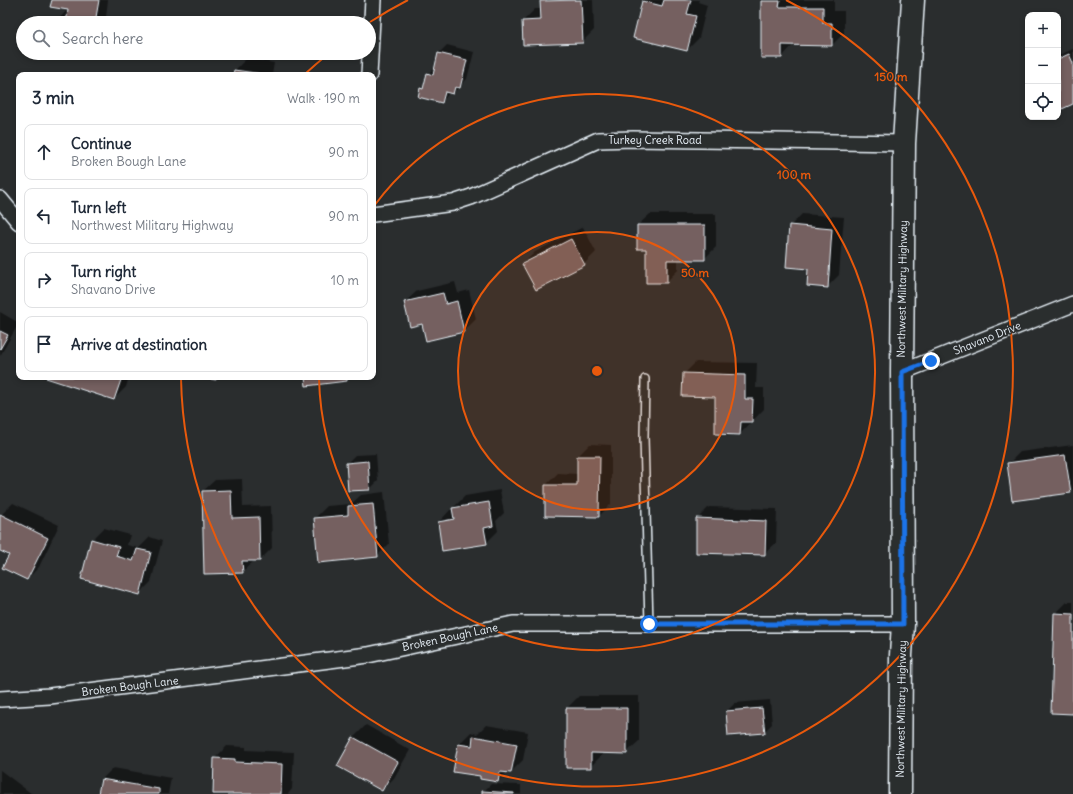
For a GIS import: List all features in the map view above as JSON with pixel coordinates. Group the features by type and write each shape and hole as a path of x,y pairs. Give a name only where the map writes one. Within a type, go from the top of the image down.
{"main road":[{"name":"Northwest Military Highway","path":"900,794 901,655 903,624 902,372 904,143 913,0"}],"street":[{"path":"372,16 373,0"},
{"path":"369,72 370,60"},
{"name":"Turkey Creek Road","path":"376,214 453,204 598,140 633,139 904,143"},
{"path":"0,199 16,218"},
{"name":"Shavano Drive","path":"902,372 1073,304"},
{"name":"Broken Bough Lane","path":"0,699 50,696 368,654 513,624 903,624"}],"lane":[{"path":"645,379 644,436 649,624"}],"building":[{"path":"52,0 99,0 96,16 67,16 68,10 50,7"},
{"path":"581,0 583,43 523,45 522,21 541,20 540,1"},
{"path":"664,0 691,0 687,14 696,16 687,51 633,38 642,1 662,6"},
{"path":"761,1 780,1 779,7 823,7 823,23 832,23 832,46 782,45 782,58 761,58"},
{"path":"438,53 467,60 460,88 455,87 453,94 445,92 442,103 418,97 420,88 423,89 427,73 433,75"},
{"path":"1069,54 1073,63 1073,104 1062,109 1061,107 1061,58"},
{"path":"234,70 248,72 234,72"},
{"path":"637,225 705,225 705,260 667,260 667,283 646,283 646,249 637,249"},
{"path":"789,225 832,229 828,288 807,286 808,269 786,267"},
{"path":"571,239 585,265 536,290 522,264"},
{"path":"443,293 446,304 457,301 464,332 426,341 422,324 410,327 404,302"},
{"path":"0,331 8,335 0,349"},
{"path":"683,373 745,375 745,399 753,399 752,422 741,422 740,435 715,434 715,397 682,396"},
{"path":"52,380 121,380 114,400"},
{"path":"305,380 347,380 347,381 306,386"},
{"path":"1065,455 1071,493 1012,501 1007,463"},
{"path":"577,456 600,456 599,517 545,516 545,485 577,485"},
{"path":"368,461 370,490 348,491 346,463"},
{"path":"231,490 232,518 259,517 260,561 242,561 243,573 204,574 202,491"},
{"path":"489,502 493,526 484,528 487,544 442,551 438,522 454,519 452,508"},
{"path":"373,504 378,557 318,563 314,518 348,515 348,506"},
{"path":"0,514 48,538 27,580 2,568 9,555 0,551"},
{"path":"696,518 766,521 765,555 696,553"},
{"path":"91,539 119,547 116,556 133,561 137,549 151,552 140,595 81,579"},
{"path":"1054,613 1073,614 1073,714 1051,713"},
{"path":"566,708 627,708 627,754 591,753 591,768 566,768"},
{"path":"762,708 765,733 728,736 726,711"},
{"path":"473,736 517,744 511,773 500,772 498,782 480,779 480,776 453,772 458,744 472,746"},
{"path":"353,737 398,762 382,791 337,766"},
{"path":"214,758 235,759 235,762 282,764 281,794 213,794"},
{"path":"101,779 159,789 159,794 98,794"},
{"path":"482,791 514,793 514,794 482,794"}],"route":[{"path":"649,624 903,624 902,372 931,361"}]}
